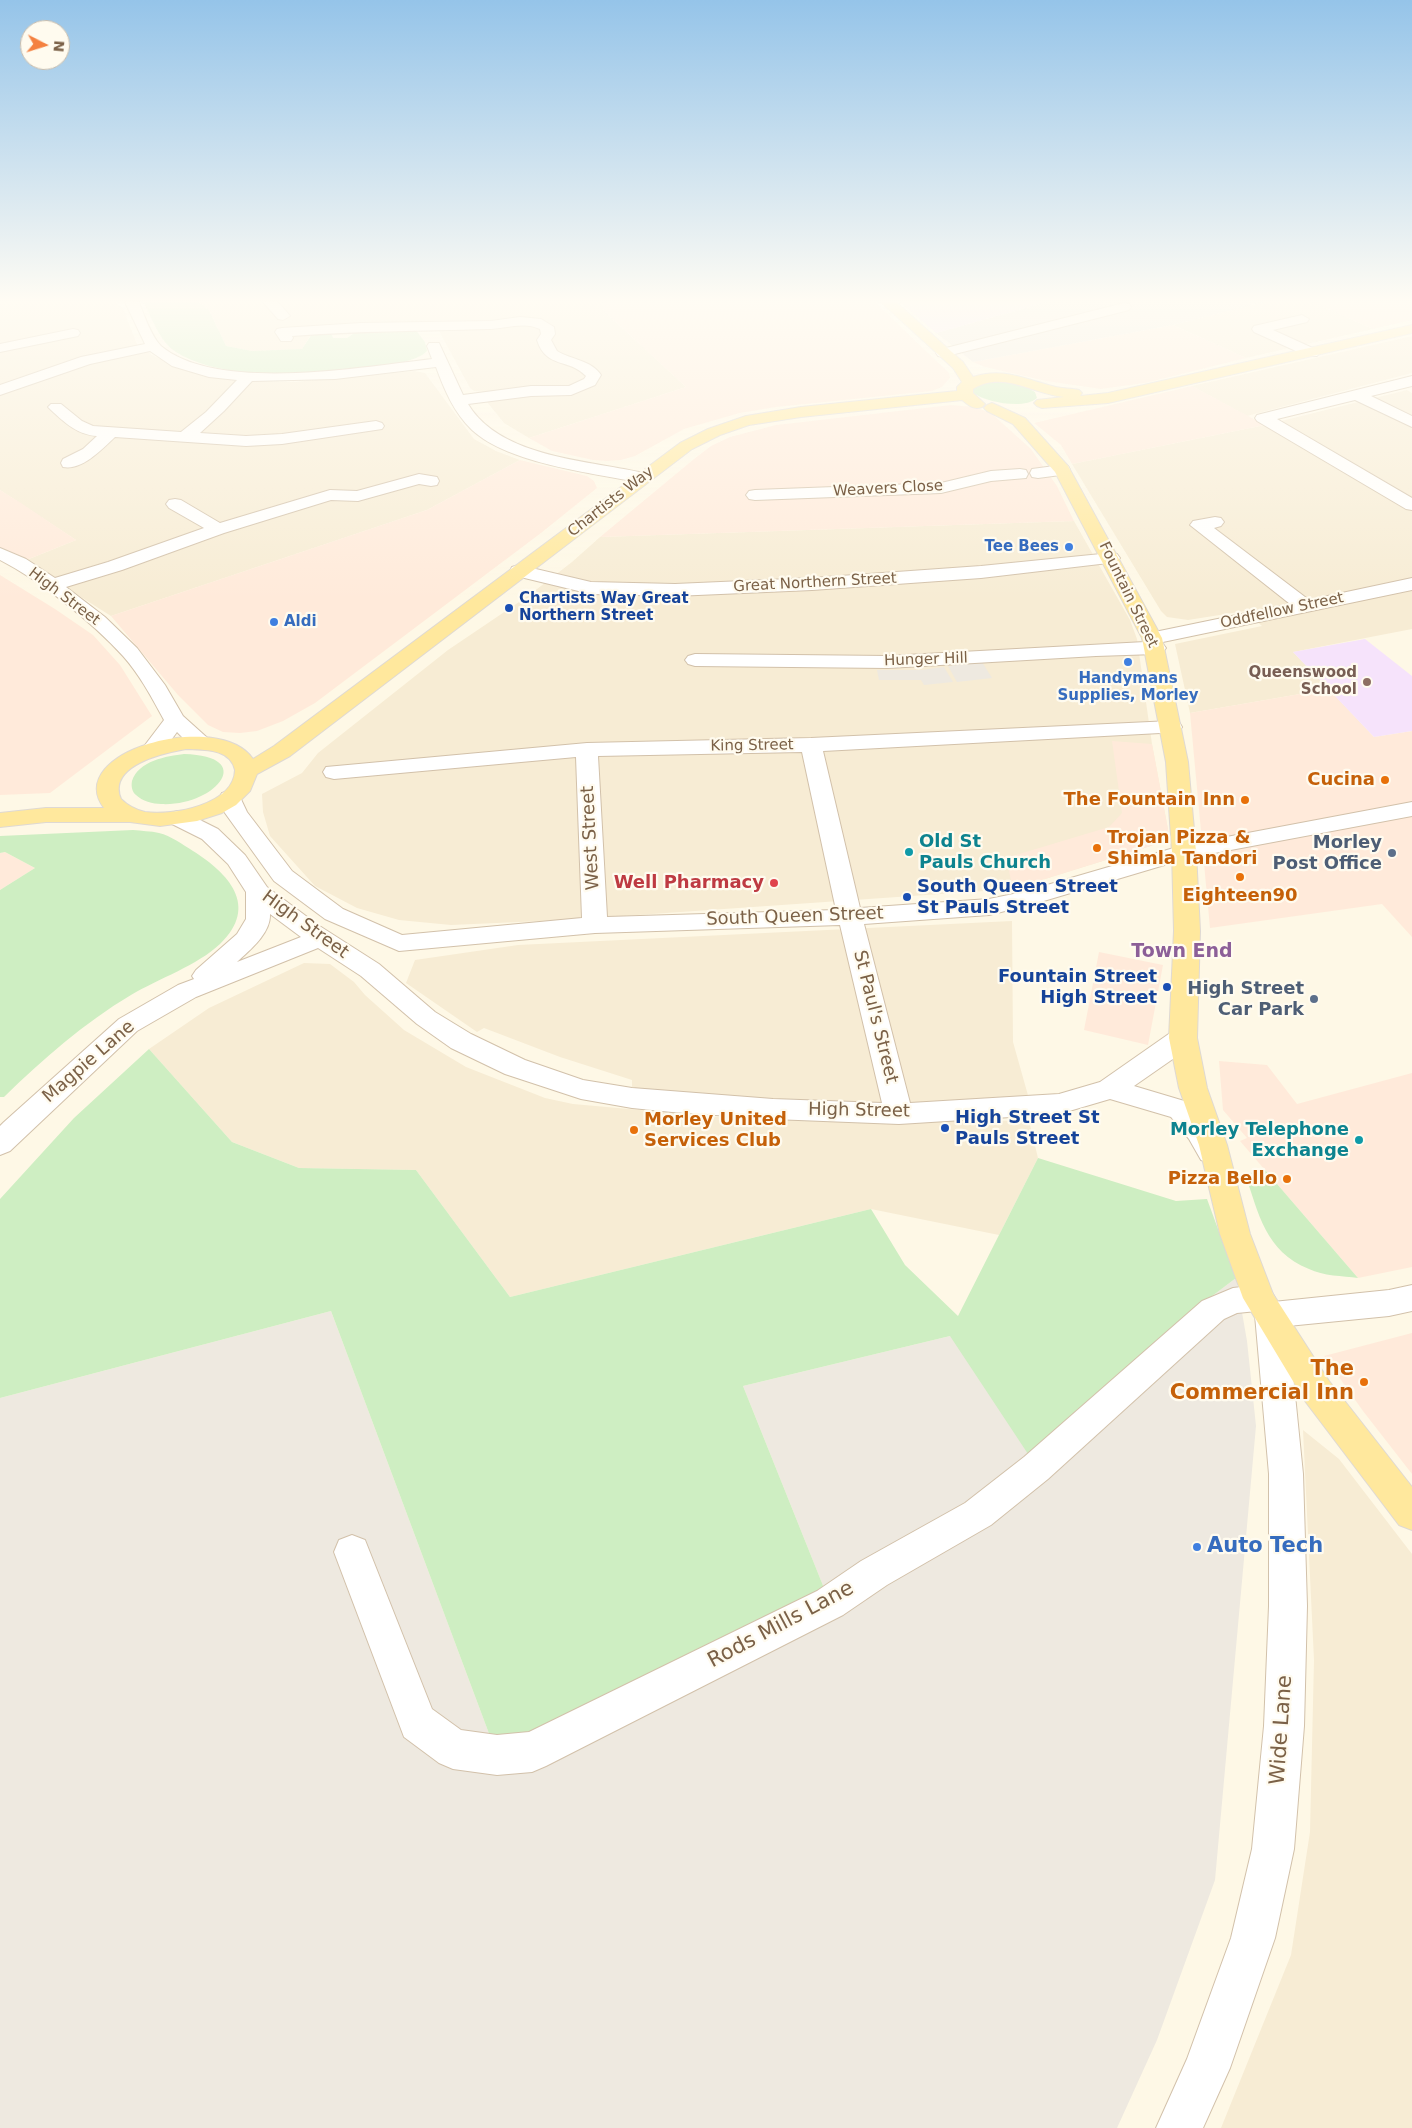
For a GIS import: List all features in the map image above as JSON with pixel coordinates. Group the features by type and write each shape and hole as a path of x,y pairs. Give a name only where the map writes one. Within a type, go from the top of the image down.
{"main road":[{"name":"Chartists Way","path":"247,771 282,751 686,446 714,432 746,420 879,401"},
{"name":"Fountain Street","path":"974,401 992,408 1022,415 1062,470 1111,558 1154,643 1177,762 1184,852 1187,931 1183,1038 1193,1088 1213,1145 1228,1200 1234,1234 1265,1306 1317,1391 1412,1514"},
{"path":"1022,415 1036,401"},
{"name":"Chartists Way","path":"107,788 110,778 118,768 153,749 170,745 257,742 308,730"},
{"path":"0,820 46,815 130,815 155,820 178,818 213,809 238,791 245,781 247,771 244,761 235,752 210,744"},
{"path":"46,815 107,788 108,797 114,806 130,815"}],"street":[{"path":"186,436 227,401"},
{"path":"460,401 477,426 495,440 537,455 642,478"},
{"path":"1330,401 1263,418 1412,505"},
{"path":"1369,401 1412,422"},
{"path":"56,407 76,424 90,431 186,436 211,440 273,440 376,426"},
{"path":"69,463 89,452 112,432"},
{"path":"1038,473 1062,470"},
{"name":"Weavers Close","path":"755,495 941,488 976,479 1020,474"},
{"path":"52,585 115,566 218,528 330,496 358,496 419,479 431,481"},
{"path":"175,504 218,528"},
{"path":"1215,522 1199,525 1305,606"},
{"name":"High Street","path":"0,553 20,563 52,585 98,621 130,652 176,720 210,744"},
{"name":"Great Northern Street","path":"520,571 591,588 675,590 812,584 981,572 1111,558"},
{"name":"Oddfellow Street","path":"1154,643 1305,606 1412,584"},
{"name":"Hunger Hill","path":"695,660 838,663 886,662 1014,656 1154,643"},
{"path":"153,749 176,720"},
{"name":"King Street","path":"334,772 587,750 811,744 1171,727"},
{"name":"St Paul's Street","path":"811,744 850,917 899,1114"},
{"name":"West Street","path":"587,750 595,925"},
{"name":"High Street","path":"230,798 241,820 283,876 334,914 399,943"},
{"name":"South Queen Street","path":"399,943 595,925 850,917 989,907 1028,898 1184,852 1412,809"},
{"name":"High Street","path":"178,818 210,834 237,860 258,892 309,938 370,970 426,1018 461,1041 514,1067 581,1088 632,1098 672,1102 773,1109 899,1114 1059,1104 1110,1089 1183,1038"},
{"path":"283,876 310,911 309,938"},
{"name":"Magpie Lane","path":"187,991 247,939 258,919 258,892"},
{"name":"Magpie Lane","path":"5,1133 128,1025 187,991 309,938"},
{"path":"370,970 399,943"},
{"path":"1110,1089 1181,1110 1199,1132 1217,1164"},
{"name":"Rods Mills Lane","path":"352,1552 418,1723 453,1749 497,1755 532,1752 830,1603 874,1573 978,1514 1036,1468 1213,1310 1233,1301 1265,1306 1389,1303 1412,1298"},
{"name":"Wide Lane","path":"1179,2128 1207,2068 1253,1938 1273,1849 1284,1726 1288,1606 1286,1474 1265,1306"}],"shaded area":[{"path":"0,401 446,401 474,439 496,451 520,460 427,510 111,616 24,561 76,540 0,490"},
{"path":"642,401 529,438 504,423 487,402"},
{"path":"642,401 832,401 740,413 684,429 635,456 621,460 593,460 552,451 529,438"},
{"path":"1127,401 1221,401 1265,425 1072,464 1061,445 1034,423"},
{"path":"1220,401 1303,401 1247,416"},
{"path":"1361,401 1412,401 1412,629 1293,652 1329,689 1190,713 1175,644 1262,626 1245,611 1188,620 1167,617 1161,611 1072,464 1265,425"},
{"path":"951,405 974,407 991,413 1031,449 1057,486 1074,521 600,537 694,459 711,446 730,437 776,425"},
{"path":"520,460 587,476 594,481 597,488 541,533 315,703 283,721 257,731 223,732 208,725 178,695 111,616 427,510"},
{"path":"0,490 76,540 24,561 0,550"},
{"path":"1074,521 1130,620 1137,639 1152,744 1170,840 1013,889 565,920 451,925 399,920 357,908 315,886 270,836 263,812 262,794 302,773 318,753 448,650 528,596 572,562 600,537"},
{"path":"0,575 93,635 120,665 152,716 50,793 0,795"},
{"name":"Queenswood School","path":"1365,639 1412,676 1412,731 1374,737 1293,652"},
{"path":"982,662 992,678 957,682 948,666"},
{"path":"944,667 953,682 924,685 921,680 879,680 877,670 921,670"},
{"path":"1329,689 1374,737 1412,731 1412,937 1382,904 1210,928 1190,713"},
{"path":"1112,741 1152,744 1170,840 1013,889 1006,858 1109,827 1122,813"},
{"path":"5,852 35,868 0,890 0,853"},
{"path":"1012,921 1013,1042 1031,1106 899,1114 632,1098 632,1080 560,1057 484,1028 477,1032 406,983 415,960 518,945"},
{"path":"1099,952 1163,965 1148,1045 1084,1030"},
{"path":"304,963 330,964 354,982 365,995 404,1030 466,1067 545,1098 573,1104 719,1117 1029,1121 1038,1158 999,1235 871,1209 510,1297 416,1170 299,1168 232,1142 149,1049 209,1008"},
{"path":"1219,1061 1267,1065 1297,1104 1412,1073 1412,1267 1358,1278 1240,1141 1247,1138 1223,1110"},
{"path":"1236,1278 1247,1341 1256,1426 1215,1880 1157,2040 1117,2128 0,2128 0,1398 331,1311 497,1755 830,1603 743,1386 950,1336 1195,1309"},
{"path":"1412,1333 1412,1474 1363,1411 1324,1356"},
{"path":"1303,1430 1339,1459 1412,1554 1412,2128 1221,2128 1291,1955 1310,1832 1314,1660"}],"green space":[{"path":"994,401 1032,401 1023,404"},
{"path":"184,754 207,757 219,763 224,771 220,781 211,790 198,798 180,803 155,803 144,800 135,794 132,789 132,781 140,769 154,761"},
{"path":"133,830 156,832 168,836 218,869 235,891 238,904 238,917 232,930 220,944 201,959 131,995 97,1017 49,1055 4,1097 0,1097 0,890 35,868 5,852 0,853 0,836"},
{"path":"149,1049 232,1142 299,1168 416,1170 510,1297 871,1209 905,1265 958,1316 1038,1158 1176,1201 1207,1199 1236,1278 1195,1309 1028,1454 950,1336 743,1386 830,1603 497,1755 331,1311 0,1398 0,1199 74,1118"},
{"path":"1265,1170 1358,1278 1327,1274 1309,1269 1282,1252 1273,1242 1260,1217 1245,1174"}],"place":[{"name":"Tee Bees","path":"1069,547"},
{"name":"Chartists Way Great Northern Street","path":"509,608"},
{"name":"Aldi","path":"274,622"},
{"name":"Handymans Supplies, Morley","path":"1128,662"},
{"name":"Queenswood School","path":"1367,682"},
{"name":"Cucina","path":"1385,780"},
{"name":"The Fountain Inn","path":"1245,800"},
{"name":"Trojan Pizza & Shimla Tandori","path":"1097,848"},
{"name":"Old St Pauls Church","path":"909,852"},
{"name":"Morley Post Office","path":"1392,853"},
{"name":"Eighteen90","path":"1240,877"},
{"name":"Well Pharmacy","path":"774,883"},
{"name":"South Queen Street St Pauls Street","path":"907,897"},
{"name":"Fountain Street High Street","path":"1167,987"},
{"name":"High Street Car Park","path":"1314,999"},
{"name":"High Street St Pauls Street","path":"945,1128"},
{"name":"Morley United Services Club","path":"634,1130"},
{"name":"Morley Telephone Exchange","path":"1359,1140"},
{"name":"Pizza Bello","path":"1287,1179"},
{"name":"The Commercial Inn","path":"1364,1382"},
{"name":"Auto Tech","path":"1197,1547"}],"district":[{"name":"Town End","path":"1182,952"}]}
